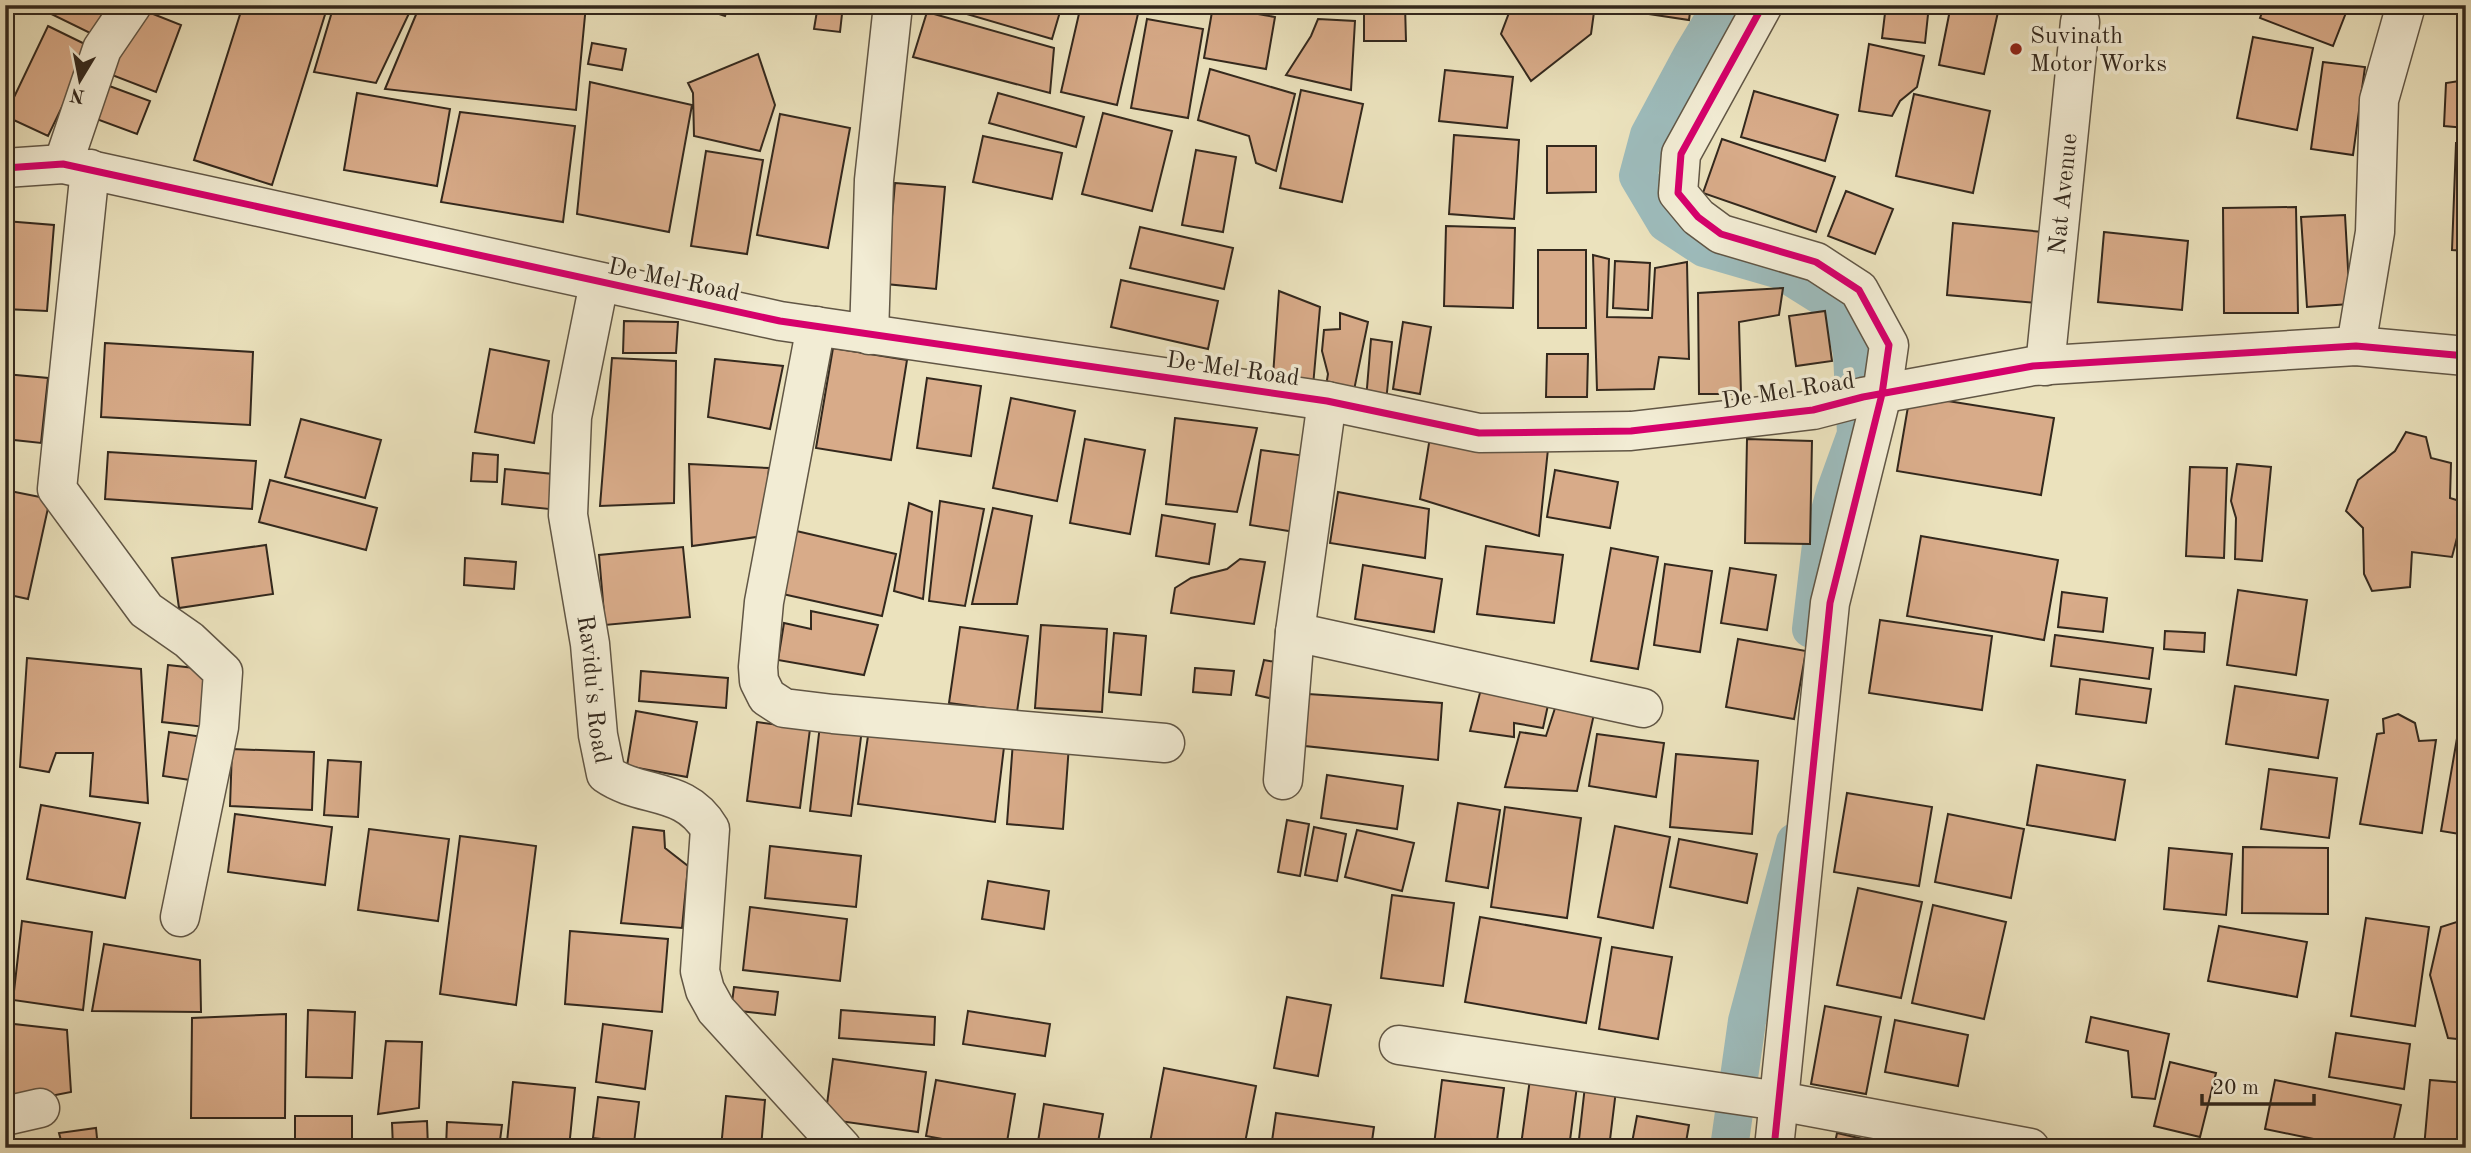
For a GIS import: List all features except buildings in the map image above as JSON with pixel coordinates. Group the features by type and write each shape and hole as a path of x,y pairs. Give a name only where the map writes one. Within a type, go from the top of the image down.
{"street":[{"path":"132,5 102,49 76,166 57,489 146,610 189,640 223,673 219,727 180,917"},
{"path":"869,335 874,180 894,5"},
{"path":"1763,5 1681,154 1678,193 1698,217 1721,234 1816,262 1859,290 1889,345 1872,395 1830,603 1752,1097 1774,1148"},
{"path":"2356,346 2375,232 2379,100 2406,5"},
{"name":"Nat Avenue","path":"2045,366 2080,22"},
{"name":"De Mel Road","path":"5,168 76,166 599,282 816,326 1327,401 1479,433 1631,431 1813,410 1872,395 2045,366 2356,346 2466,356"},
{"name":"Ravidu's Road","path":"599,282 572,417 568,515 590,644 598,735 606,774 621,785 680,799 703,818 710,830 700,971 705,990 716,1010 842,1148"},
{"path":"816,326 764,601 758,667 759,681 767,697 784,708 833,714 1165,743"},
{"path":"1283,780 1295,632 1327,401"},
{"path":"1295,632 1643,708"},
{"path":"1399,1045 1752,1097 2030,1148"}],"waterway":[{"path":"1722,5 1649,135 1638,176 1666,223 1704,248 1780,270 1842,309 1852,353 1856,434 1835,492 1821,545 1811,629"},
{"path":"1729,1148 1747,1021 1795,842"}],"cycle path":[{"path":"1763,5 1681,154 1678,193 1698,217 1721,234 1816,262 1859,290 1889,345 1882,394 1830,603 1774,1148"},
{"path":"5,168 63,164 780,321 1327,401 1479,433 1631,431 1813,410 1863,397 2033,366 2356,346 2466,356"}],"place":[{"name":"Suvinath Motor Works","path":"2016,49"}]}
